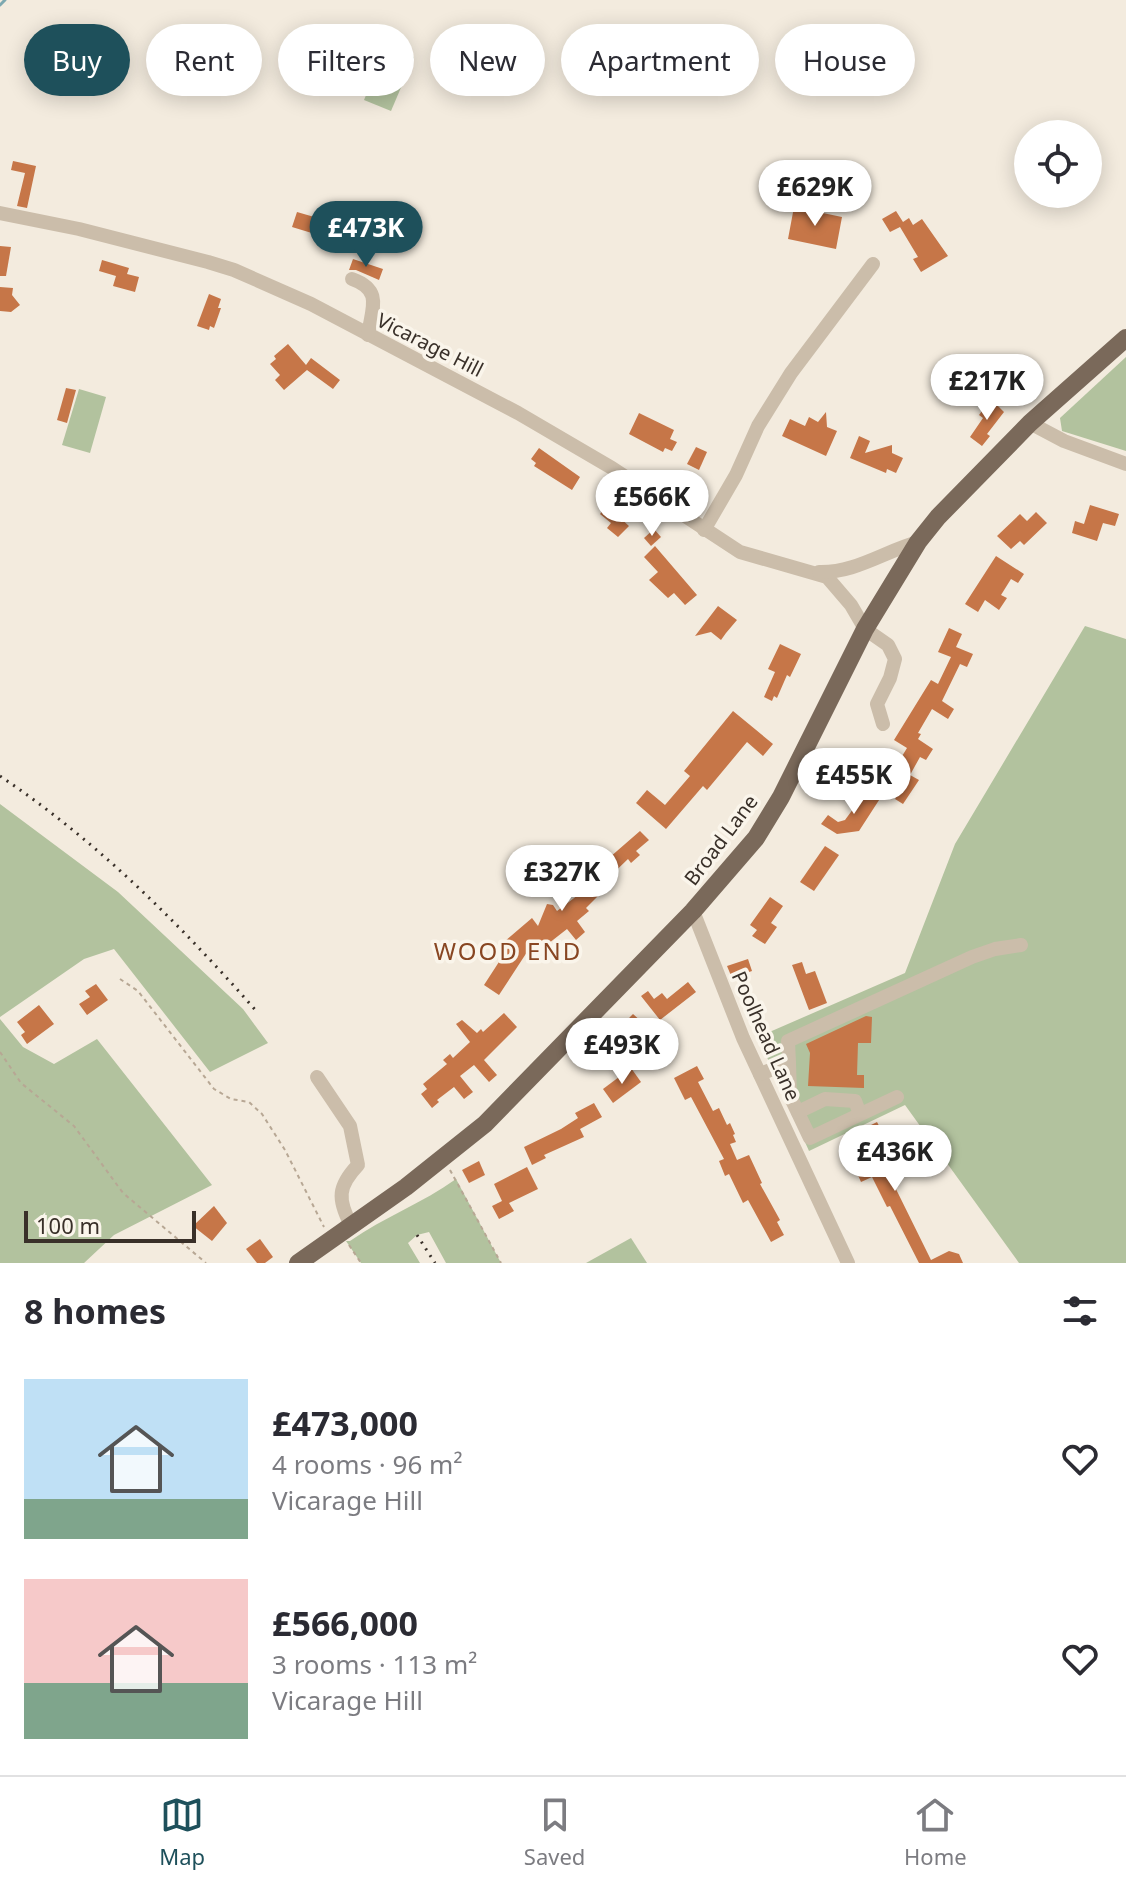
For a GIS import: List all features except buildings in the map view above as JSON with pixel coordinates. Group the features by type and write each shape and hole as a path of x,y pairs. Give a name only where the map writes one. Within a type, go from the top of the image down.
{"main road":[{"name":"Broad Lane","path":"298,1263 343,1235 485,1124 693,911 756,838 803,756 865,629 918,542 938,517 1030,423 1126,338"}],"street":[{"name":"Vicarage Hill","path":"0,213 79,229 234,270 311,304 518,413 612,468 740,552 814,572 834,582 865,629 888,645 895,659 890,678 877,704 883,724"},
{"path":"704,530 736,475 758,426 791,373 873,264"},
{"path":"352,279 368,285 372,292 368,335"},
{"path":"1030,423 1064,441 1126,464"},
{"name":"Vicarage Hill","path":"814,572 839,572 918,542"},
{"name":"Poolhead Lane","path":"693,911 760,1074 848,1263"},
{"path":"897,1097 810,1138 790,1096 788,1041 972,957 1021,945"},
{"path":"760,1074 789,1063"},
{"path":"317,1077 350,1126 358,1165 344,1179 343,1235"},
{"path":"798,1112 825,1099 855,1101 860,1114"}],"path":[{"path":"120,979 138,991 214,1089 231,1099 249,1102 262,1114 361,1263"},
{"path":"0,1052 21,1083 74,1126 123,1193 206,1263"},
{"path":"450,1170 501,1263"}],"green space":[{"path":"366,96 397,96 391,111 364,100"},
{"path":"1126,357 1126,451 1062,431 1060,418"},
{"path":"79,389 106,397 90,453 62,445"},
{"path":"1085,626 1126,639 1126,1263 1019,1263 905,1105 809,1151 758,1037 905,973 955,844"},
{"path":"0,804 118,892 243,1009 268,1043 210,1072 114,949 84,959 0,1017"},
{"path":"0,1019 23,1047 54,1064 97,1039 212,1185 114,1235 84,1263 0,1263"},
{"path":"456,1179 501,1263 446,1263 429,1232 417,1235 408,1243 420,1263 361,1263 346,1241"},
{"path":"631,1238 647,1263 586,1263"}],"waterway":[{"path":"0,5 5,0"}],"railway":[{"path":"0,776 71,828 136,886 199,948 258,1013"},
{"path":"417,1235 435,1263"}],"district":[{"name":"WOOD END","path":"508,952"}]}
